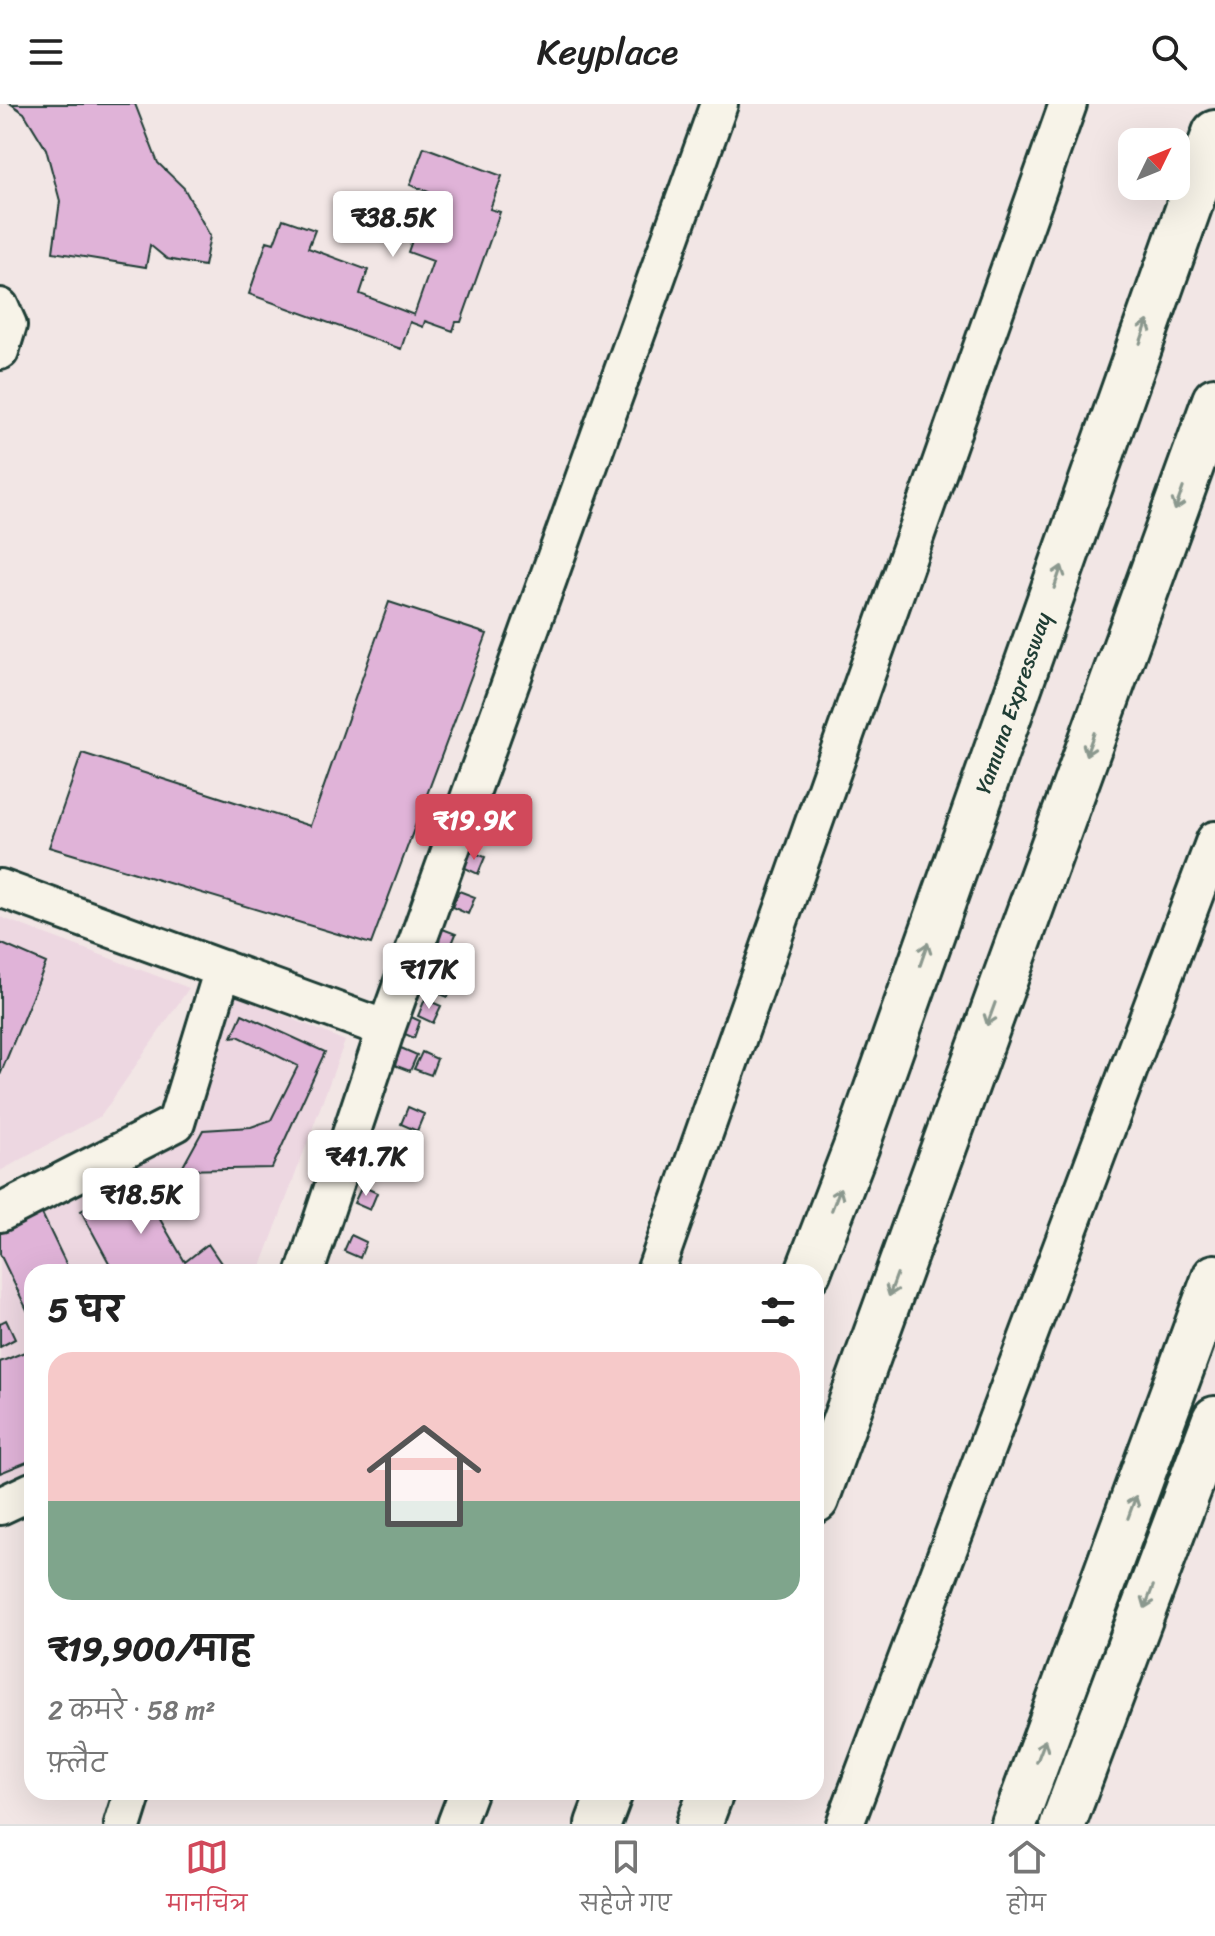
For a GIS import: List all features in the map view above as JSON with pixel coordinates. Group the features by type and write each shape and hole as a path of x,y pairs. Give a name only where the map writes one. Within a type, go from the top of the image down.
{"main road":[{"name":"Yamuna Expressway","path":"811,1264 862,1130 1215,133"},
{"path":"824,1478 1215,400"},
{"path":"1014,1824 1215,1277"},
{"path":"1063,1824 1215,1419"},
{"path":"598,1824 607,1800"},
{"path":"699,1824 708,1800"}],"street":[{"path":"308,1264 386,1029 719,104"},
{"path":"658,1264 1068,104"},
{"path":"0,307 8,325 0,351"},
{"path":"845,1824 1215,840"},
{"path":"0,888 386,1029"},
{"path":"0,1213 176,1123 223,969"},
{"path":"0,1506 24,1495"},
{"path":"123,1824 130,1800"},
{"path":"456,1824 465,1800"}],"shaded area":[{"path":"0,917 189,988 101,1116 0,1171"},
{"path":"232,993 345,1041 262,1264 24,1264 24,1492 0,1506 0,1219 34,1197 188,1141"}],"building":[{"path":"11,104 135,104 158,163 184,188 210,236 204,266 167,259 150,245 146,267 53,252 60,201 46,149 24,113"},
{"path":"424,147 502,176 490,209 500,212 461,322 456,322 453,331 425,321 423,327 410,322 401,349 249,294 267,241 274,243 283,219 315,230 308,248 368,270 360,294 414,315 433,261 408,252 429,192 410,185"},
{"path":"389,602 487,634 371,944 49,847 82,753 310,826"},
{"path":"470,851 485,857 478,874 463,867"},
{"path":"459,891 475,897 468,914 452,907"},
{"path":"440,928 456,934 449,951 433,944"},
{"path":"0,943 46,963 0,1075"},
{"path":"439,974 455,981 448,997 432,991"},
{"path":"425,999 441,1006 433,1023 418,1016"},
{"path":"242,1014 325,1052 272,1168 181,1170 203,1130 251,1127 271,1120 298,1066 238,1036 232,1037"},
{"path":"405,1014 420,1021 414,1038 398,1031"},
{"path":"401,1048 417,1055 410,1071 394,1065"},
{"path":"422,1052 437,1059 431,1075 414,1069"},
{"path":"408,1107 424,1114 417,1131 401,1124"},
{"path":"363,1134 379,1141 372,1157 356,1150"},
{"path":"400,1151 416,1158 409,1175 393,1168"},
{"path":"137,1180 185,1262 208,1244 222,1264 110,1264 81,1211"},
{"path":"362,1186 377,1193 370,1210 354,1203"},
{"path":"34,1197 66,1264 24,1264 24,1304 0,1254 0,1214"},
{"path":"351,1235 366,1242 360,1258 344,1251"},
{"path":"6,1320 15,1339 0,1347 0,1323"},
{"path":"24,1352 24,1463 0,1473 0,1362"}]}
